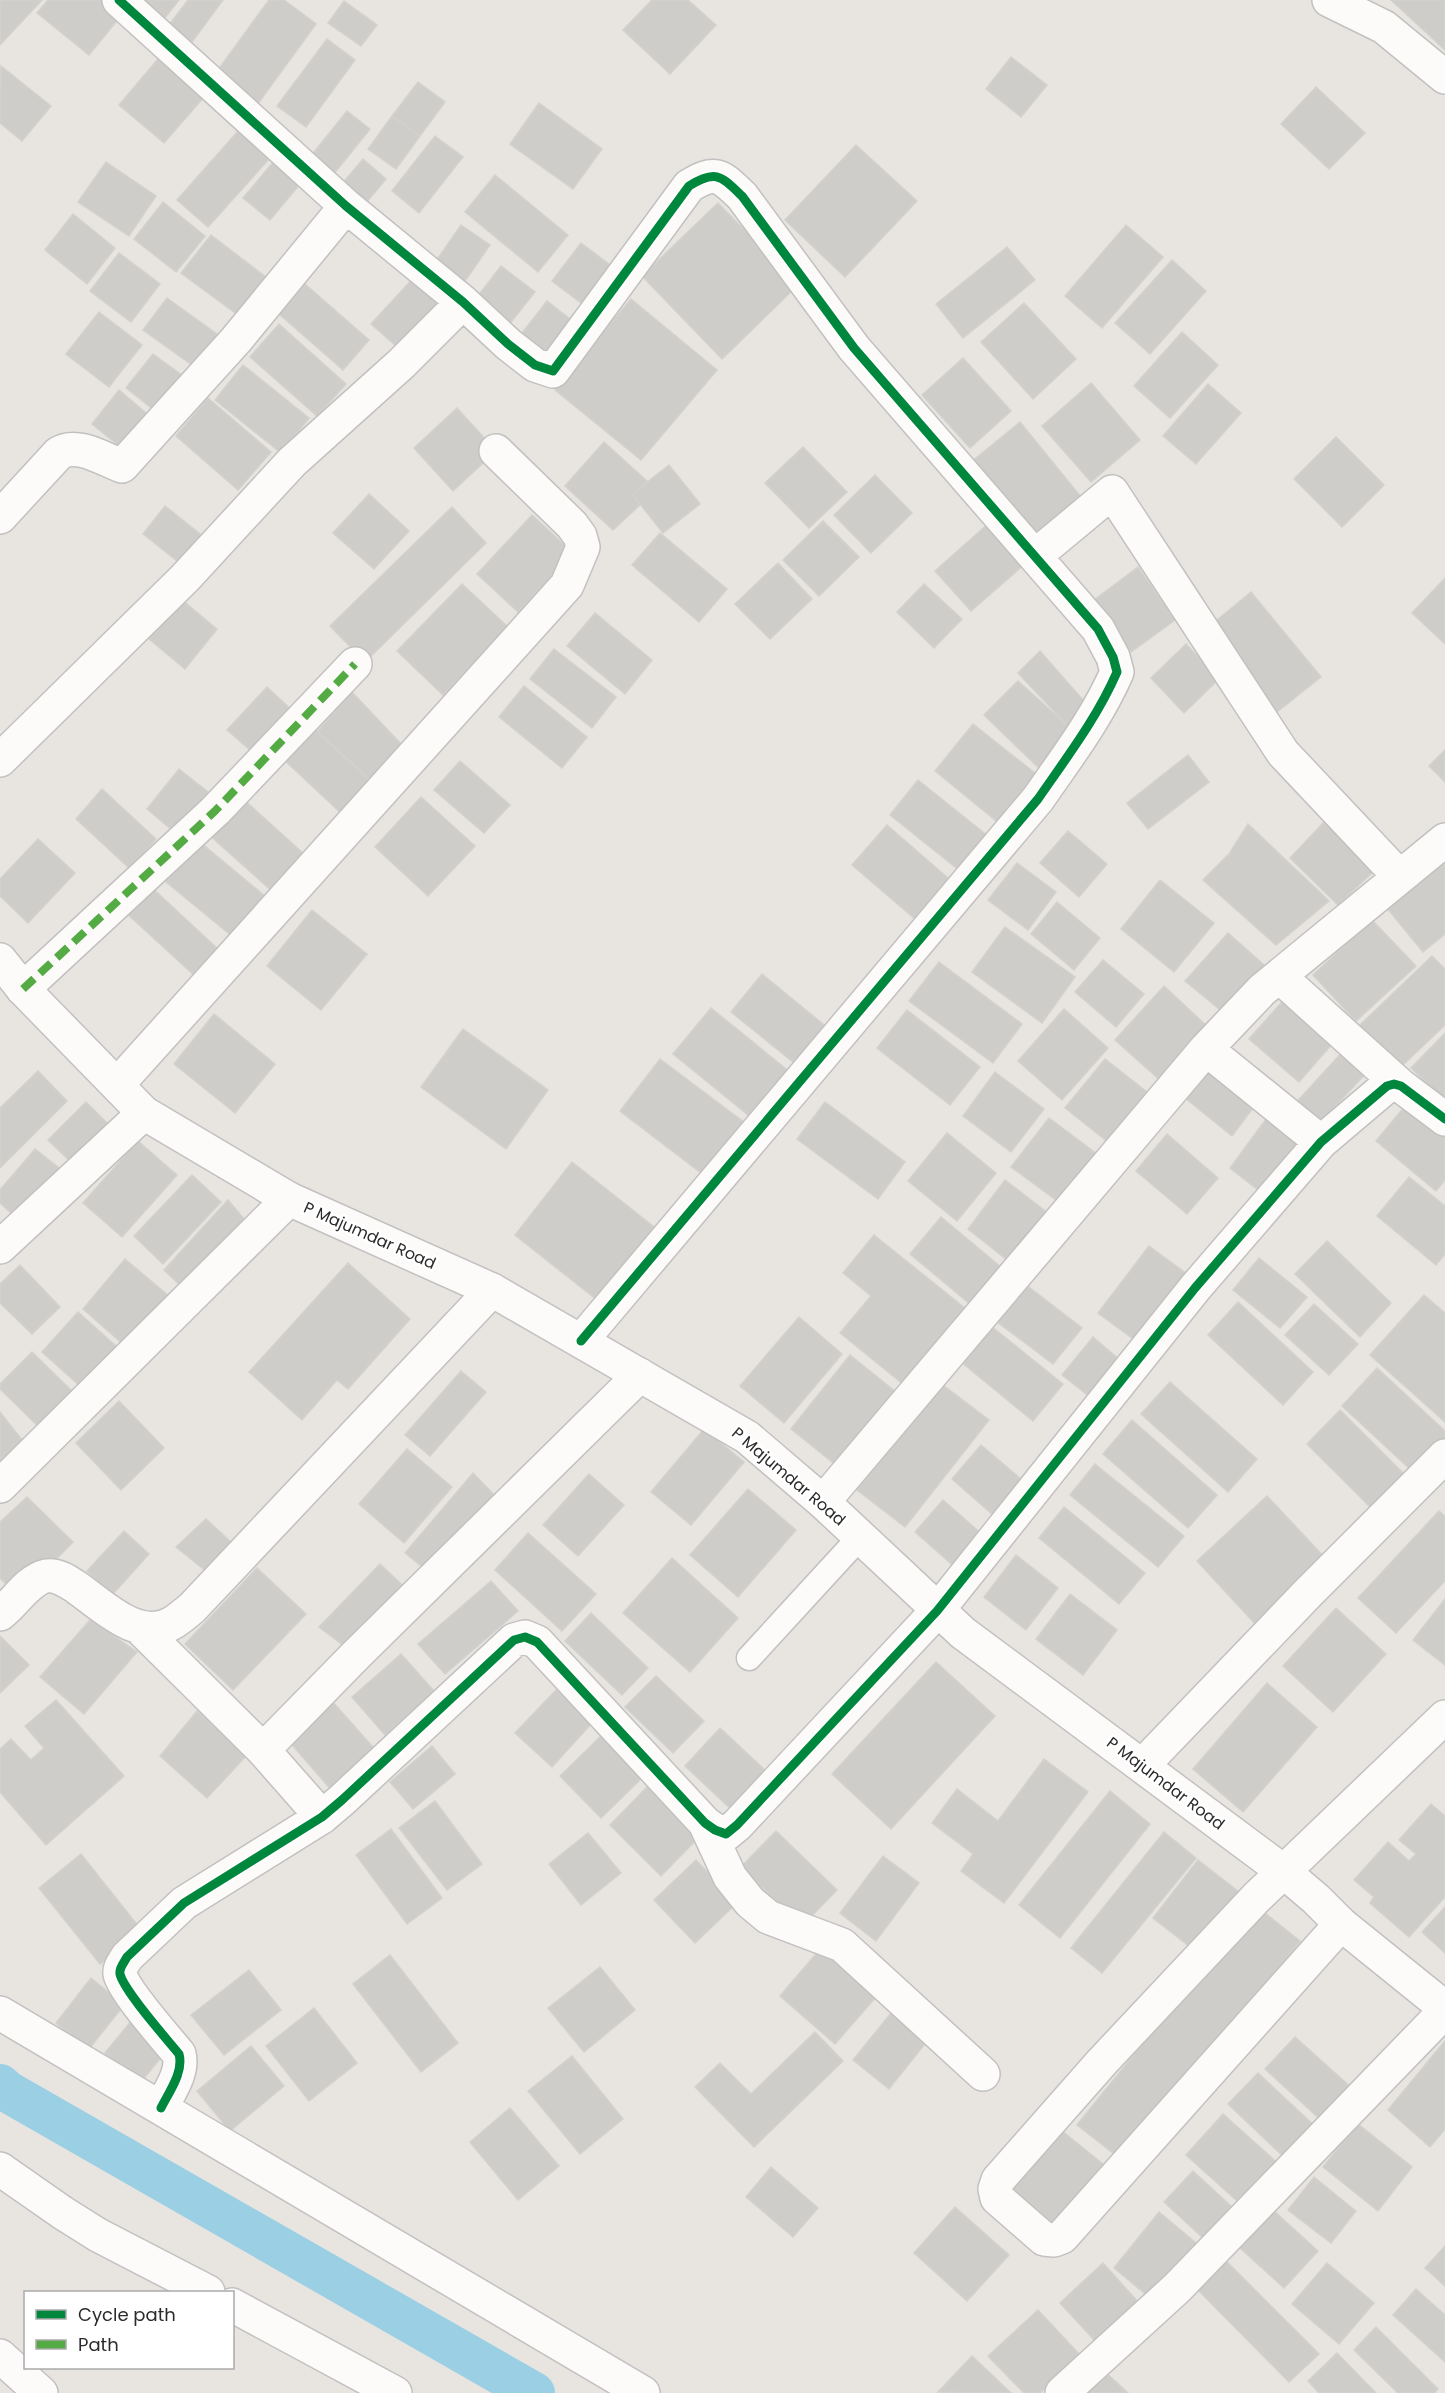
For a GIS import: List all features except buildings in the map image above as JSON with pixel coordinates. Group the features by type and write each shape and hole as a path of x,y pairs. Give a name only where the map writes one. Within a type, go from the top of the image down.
{"street":[{"path":"119,0 346,206 463,302 508,344 535,365 553,371 688,186 703,177 716,175 723,178 742,196 854,348 1098,629 1113,657 1117,672 1106,698 1038,798 581,1341"},
{"path":"1329,0 1384,27 1445,77"},
{"path":"0,517 59,453 68,448 78,449 122,466 236,340 346,206"},
{"path":"0,760 185,578 292,462 401,364 463,302"},
{"path":"117,1085 567,585 583,548 580,536 572,525 496,451"},
{"path":"1035,556 1112,492 1283,753 1399,876"},
{"path":"23,989 215,811 355,664"},
{"path":"823,1502 1206,1049 1262,990 1445,840"},
{"name":"P Majumdar Road","path":"0,960 23,989 144,1113 289,1199 492,1290 747,1437 823,1502 963,1633 1283,1871 1341,1924 1445,2009"},
{"path":"1279,976 1401,1086 1445,1119"},
{"path":"1206,1049 1321,1142"},
{"path":"161,2109 179,2071 181,2061 179,2054 127,1988 120,1975 120,1967 127,1957 184,1904 322,1817 514,1640 525,1637 537,1642 705,1823 714,1830 726,1834 737,1826 937,1611 1195,1288 1321,1142 1387,1086 1394,1084 1401,1086"},
{"path":"0,1247 144,1113"},
{"path":"0,1486 289,1199"},
{"path":"139,1627 159,1628 173,1623 192,1608 492,1290"},
{"path":"263,1750 640,1375"},
{"path":"1143,1765 1308,1593 1445,1456"},
{"path":"0,1614 33,1584 46,1576 62,1578 110,1613 139,1627 263,1750 322,1817"},
{"path":"1341,1924 1062,2237 1054,2240 1044,2239 997,2198 995,2189 998,2180 1102,2062 1283,1871 1445,1717"},
{"path":"705,1823 730,1877 750,1902 768,1917 842,1945 983,2074"},
{"path":"1062,2393 1177,2288 1445,2009"},
{"path":"0,2013 643,2393"},
{"path":"0,2169 98,2235 206,2291"},
{"path":"234,2306 395,2393"},
{"path":"0,2356 40,2393"}],"lane":[{"path":"749,1658 860,1537"}],"waterway":[{"path":"0,2085 8,2092 534,2393"}],"marked path":[{"path":"23,989 215,811 355,664"}],"cycle path":[{"path":"119,0 346,206 463,302 508,344 535,365 553,371 689,186 712,176 723,180 742,196 854,348 1098,629 1113,657 1117,672 1109,689 1081,737 1038,799 581,1341"},
{"path":"161,2108 178,2075 179,2054 137,2003 123,1982 120,1972 127,1957 184,1903 322,1817 514,1640 525,1637 537,1642 705,1823 726,1834 737,1825 937,1611 1195,1288 1321,1142 1387,1086 1394,1084 1401,1086 1445,1119"}]}
